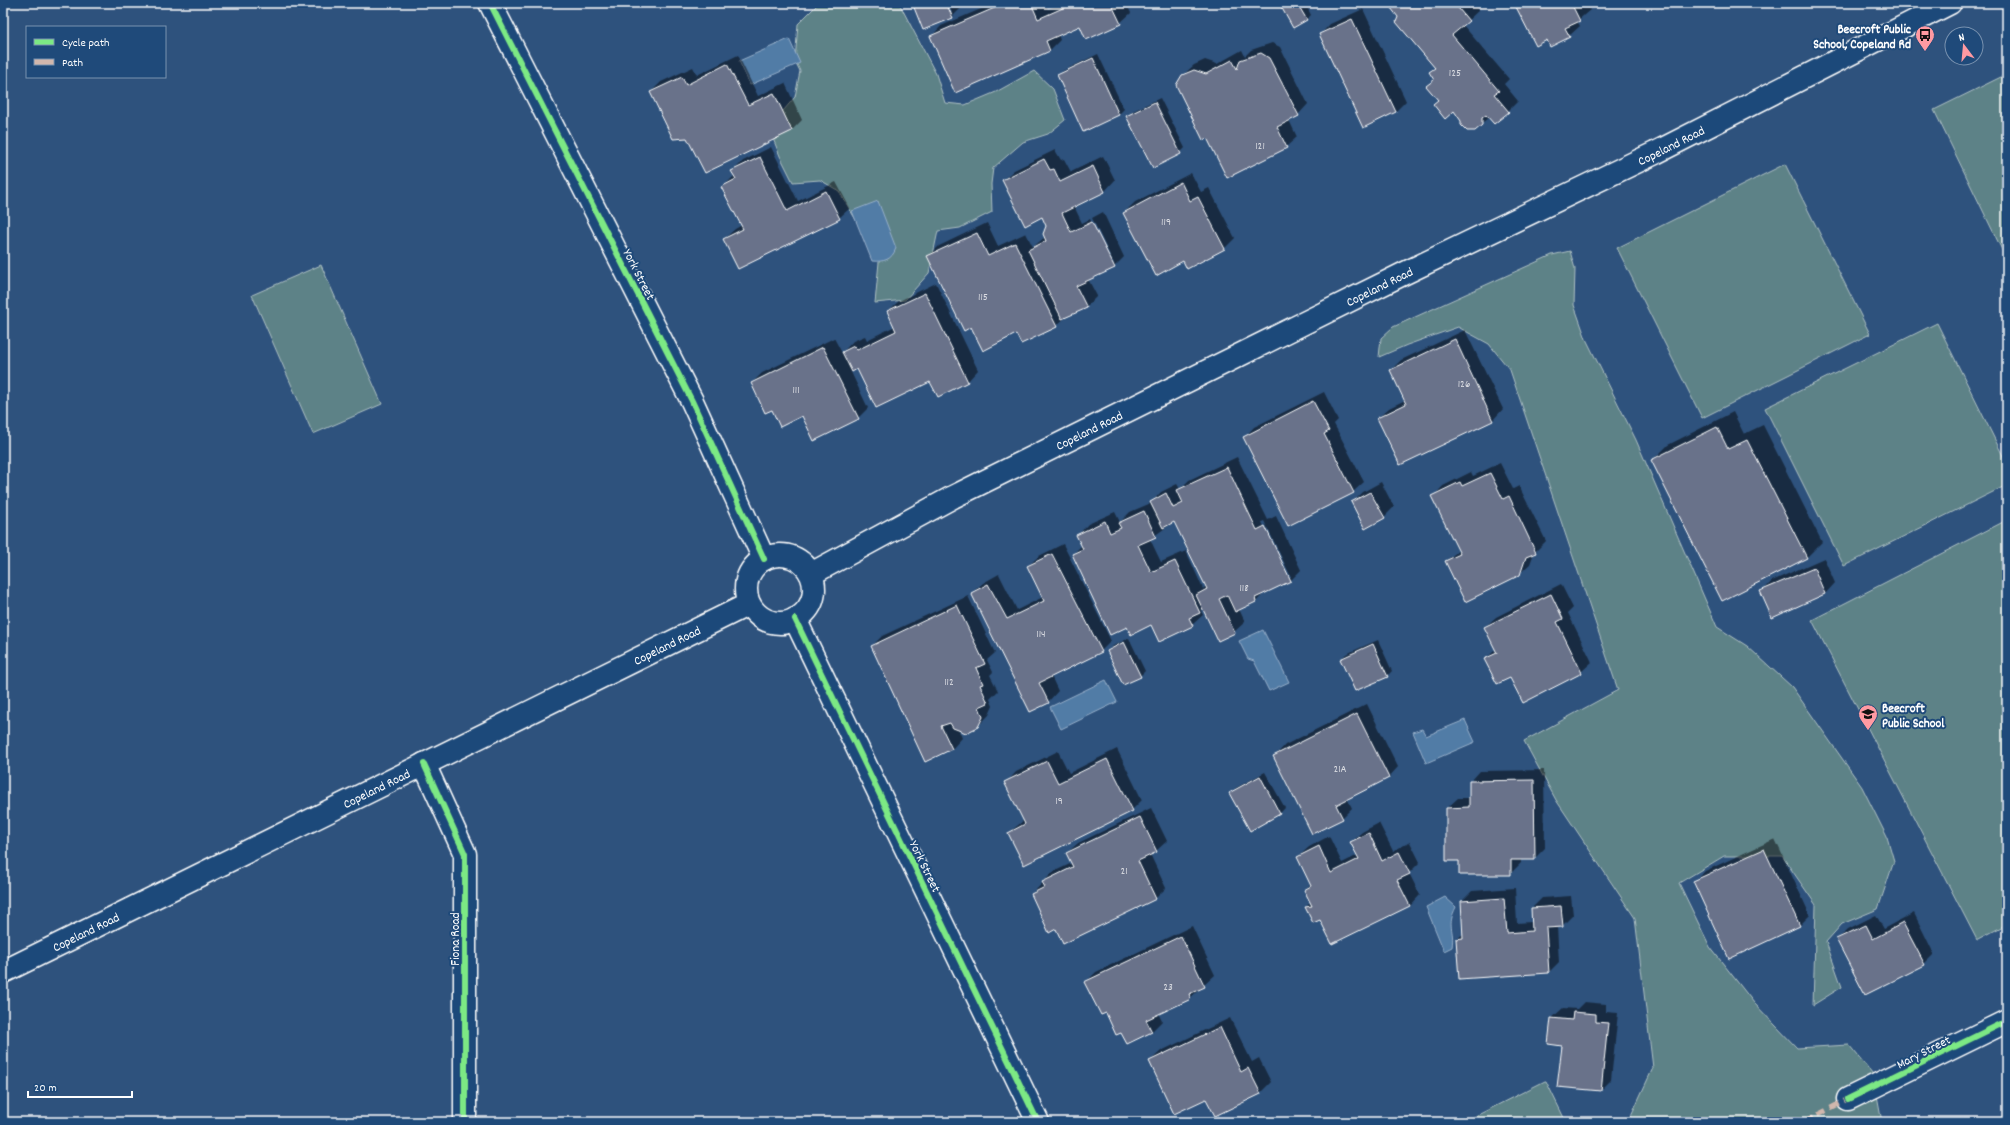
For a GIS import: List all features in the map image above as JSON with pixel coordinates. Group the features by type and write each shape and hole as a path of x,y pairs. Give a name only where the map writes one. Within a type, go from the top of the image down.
{"main road":[{"name":"York Street","path":"490,3 692,401 764,559"},
{"name":"Copeland Road","path":"811,574 952,497 1654,153 1950,3"},
{"path":"777,555 790,556 802,563 811,574 814,591 812,600 802,614 795,620 780,623 765,620 758,616 749,604 746,587 747,578 754,567 764,559 777,555"},
{"name":"Copeland Road","path":"3,972 749,604"},
{"name":"York Street","path":"795,620 1038,1122"},
{"name":"Fiona Road","path":"424,764 465,854 465,1122"},
{"name":"Mary Street","path":"1848,1100 2007,1021"}],"green space":[{"path":"819,3 899,3 936,74 945,103 965,105 996,92 1034,71 1053,89 1065,120 1048,134 1023,142 993,168 991,184 992,212 960,228 938,231 929,273 905,300 875,303 880,252 863,232 839,191 820,180 793,182 770,131 778,117 795,97 800,71 795,61 798,24"},
{"path":"2005,75 2007,79 2007,250 2003,252 1934,110"},
{"path":"1785,164 1870,334 1702,418 1617,248"},
{"path":"1570,251 1575,269 1574,305 1586,339 1636,440 1717,627 1747,646 1792,687 1862,787 1887,837 1894,861 1878,909 1842,924 1826,942 1842,987 1813,1005 1816,905 1782,856 1724,856 1679,883 1710,947 1754,1003 1797,1048 1849,1045 1873,1074 1882,1122 1628,1122 1653,1068 1635,918 1556,800 1524,741 1618,690 1510,370 1489,344 1458,327 1407,345 1379,357 1381,338 1393,327 1552,255"},
{"path":"321,265 382,404 313,434 252,295"},
{"path":"1937,323 2007,464 2007,485 1844,566 1765,408"},
{"name":"Beecroft Public School","path":"2007,520 2007,924 1977,940 1812,620"},
{"path":"1545,1081 1566,1122 1464,1122"}],"water":[{"path":"789,39 800,63 750,85 739,61"},
{"path":"878,201 896,248 890,258 880,261 872,261 852,211"},
{"path":"1263,630 1289,682 1269,691 1254,661 1248,659 1239,641"},
{"path":"1106,680 1117,702 1061,729 1050,707"},
{"path":"1465,720 1475,742 1426,763 1413,732 1422,729 1426,736"},
{"path":"1445,897 1456,907 1451,924 1453,941 1452,947 1444,951 1426,907"}],"building":[{"path":"918,3 946,3 953,18 923,30 913,5"},
{"path":"1006,3 1031,3 1038,19 1065,7 1064,3 1111,3 1121,24 1086,40 1080,26 1046,41 1050,51 955,93 930,36"},
{"path":"1279,3 1297,3 1307,20 1293,28"},
{"path":"1387,3 1454,3 1469,21 1452,35 1499,91 1494,94 1509,112 1494,124 1486,115 1482,118 1482,125 1475,131 1467,131 1461,125 1461,121 1454,111 1445,119 1433,104 1438,100 1426,86 1434,80 1429,72 1435,68 1396,22 1398,17"},
{"path":"1514,3 1571,3 1580,21 1565,28 1570,37 1550,47 1547,40 1536,46"},
{"path":"1352,19 1396,112 1363,128 1319,34"},
{"path":"1261,53 1269,58 1299,116 1277,127 1287,148 1227,178 1207,138 1203,140 1176,85 1182,75 1194,70 1206,74 1232,60 1237,69 1240,60"},
{"path":"1093,58 1119,115 1083,132 1057,75"},
{"path":"727,64 748,105 774,93 792,131 705,173 687,138 673,139 650,92 682,77 686,85"},
{"path":"1155,102 1181,154 1153,168 1126,116"},
{"path":"760,157 787,211 826,191 840,219 738,269 723,239 743,229 721,187 736,179 731,171"},
{"path":"1044,159 1050,170 1054,169 1060,182 1093,166 1105,192 1062,213 1071,232 1092,222 1115,268 1076,286 1087,308 1062,319 1028,250 1046,241 1043,234 1046,226 1042,217 1025,226 1002,180"},
{"path":"1181,182 1190,201 1198,197 1225,249 1187,269 1183,261 1156,276 1123,213"},
{"path":"977,233 988,256 1015,243 1057,327 1021,344 1016,334 983,351 971,327 964,331 927,256"},
{"path":"925,293 968,382 938,397 930,382 876,408 857,369 852,372 842,352 854,346 857,350 896,331 887,311"},
{"path":"1455,339 1493,421 1400,465 1377,418 1406,404 1390,370"},
{"path":"823,347 859,419 814,441 802,416 780,427 772,410 765,413 751,383"},
{"path":"1313,401 1329,431 1324,434 1354,493 1288,526 1243,437"},
{"path":"1717,427 1728,449 1747,440 1807,558 1722,601 1651,460"},
{"path":"1227,467 1257,530 1265,526 1291,581 1255,598 1256,602 1235,612 1227,595 1219,599 1235,633 1218,641 1196,595 1207,589 1174,522 1163,528 1150,502 1166,493 1173,508 1183,503 1177,490"},
{"path":"1490,473 1503,499 1509,496 1536,553 1526,557 1520,575 1465,602 1445,561 1460,554 1431,496 1460,482 1462,486"},
{"path":"1370,492 1385,518 1365,529 1351,502"},
{"path":"1144,511 1156,537 1138,545 1151,572 1175,561 1200,613 1189,618 1193,626 1159,642 1151,625 1131,635 1127,627 1110,635 1072,554 1083,549 1076,535 1105,521 1110,533 1121,528 1118,523"},
{"path":"1052,554 1102,652 1039,683 1049,703 1030,712 971,593 988,584 1007,619 1044,601 1027,566"},
{"path":"1814,568 1825,594 1772,618 1760,591"},
{"path":"1551,594 1563,619 1557,622 1582,673 1523,703 1510,678 1497,684 1484,659 1497,653 1484,627"},
{"path":"957,605 985,664 976,668 983,684 980,685 988,703 979,707 983,717 978,727 966,733 953,728 950,723 941,726 952,749 925,762 871,646"},
{"path":"1124,642 1141,677 1123,685 1107,651"},
{"path":"1373,644 1388,677 1355,691 1340,659"},
{"path":"1357,714 1389,778 1336,805 1343,819 1312,834 1273,756"},
{"path":"1107,759 1133,811 1024,865 1008,833 1025,824 1004,782 1047,761 1058,783"},
{"path":"1260,776 1280,814 1250,831 1229,793"},
{"path":"1534,780 1535,860 1511,860 1511,875 1459,875 1459,861 1446,861 1446,808 1469,807 1469,781"},
{"path":"1140,817 1157,852 1138,861 1156,899 1063,944 1056,929 1049,933 1031,894 1045,887 1042,882 1073,867 1066,853"},
{"path":"1369,833 1382,861 1399,852 1410,874 1397,880 1410,906 1332,944 1320,920 1313,923 1305,907 1312,906 1304,890 1311,886 1297,857 1319,846 1331,873 1359,859 1350,842"},
{"path":"1764,849 1800,926 1729,959 1693,881"},
{"path":"1504,898 1507,933 1532,931 1531,908 1561,906 1563,927 1546,928 1549,973 1459,979 1456,939 1463,938 1461,901"},
{"path":"1903,923 1925,965 1865,995 1836,939 1866,925 1873,939"},
{"path":"1181,936 1205,987 1189,994 1191,999 1146,1020 1152,1032 1127,1044 1121,1033 1116,1035 1106,1013 1101,1015 1084,982"},
{"path":"1573,1012 1596,1014 1596,1022 1608,1023 1601,1091 1557,1087 1562,1046 1548,1044 1551,1018 1572,1020"},
{"path":"1220,1027 1241,1072 1248,1068 1261,1094 1215,1116 1206,1099 1174,1114 1149,1061"}],"marked path":[{"path":"1804,1122 1848,1099"}],"cycle path":[{"path":"490,3 692,401 764,559"},
{"path":"795,619 1038,1122"},
{"path":"424,764 465,854 465,1122"},
{"path":"1848,1099 2007,1021"}],"place":[{"name":"Beecroft Public School, Copeland Rd","path":"1925,52"},
{"name":"Beecroft Public School","path":"1868,731"}]}
